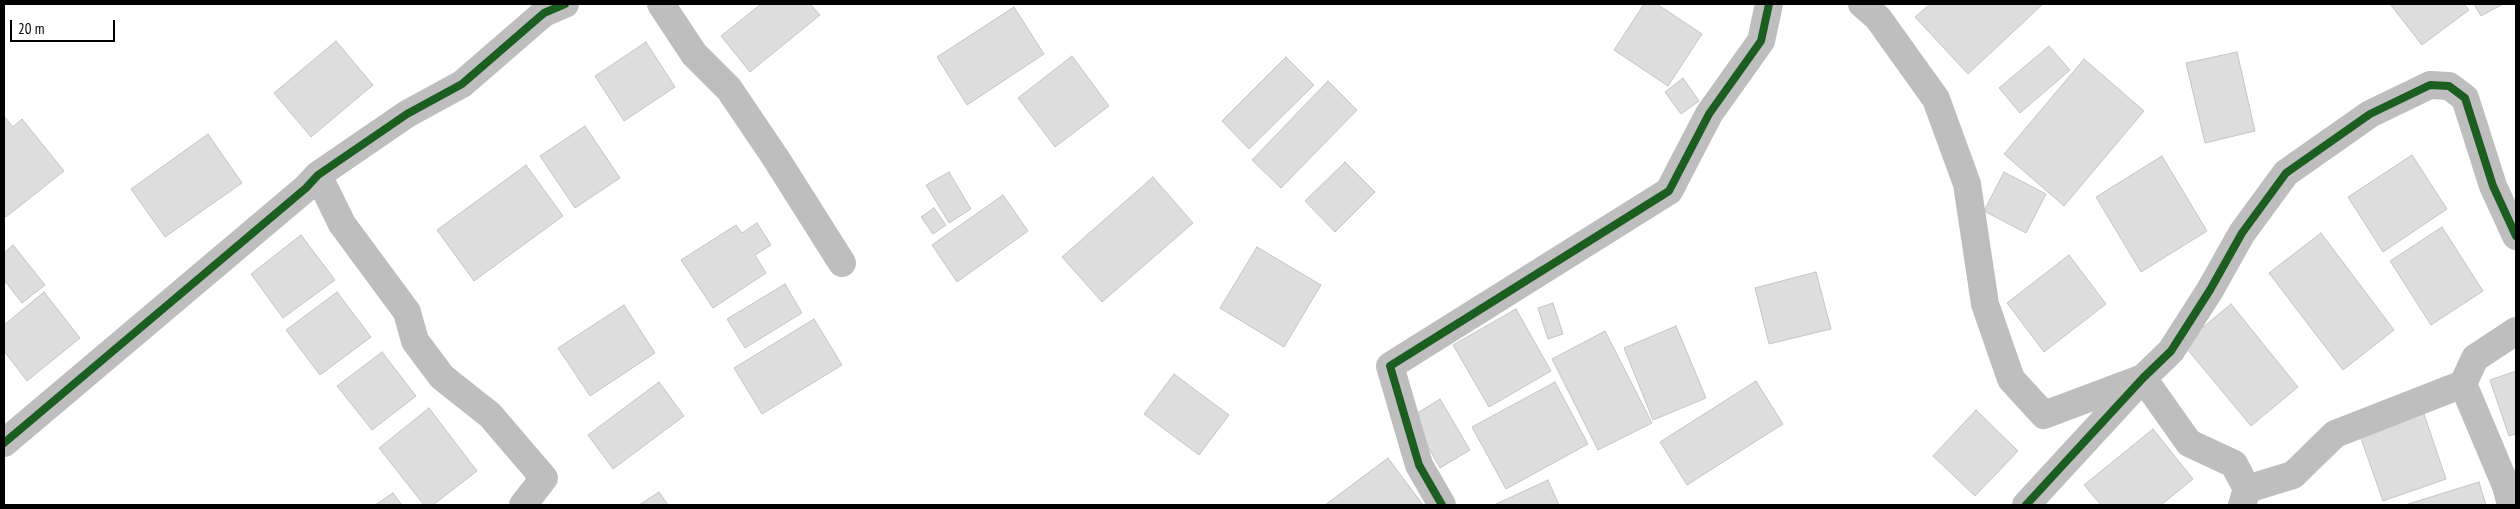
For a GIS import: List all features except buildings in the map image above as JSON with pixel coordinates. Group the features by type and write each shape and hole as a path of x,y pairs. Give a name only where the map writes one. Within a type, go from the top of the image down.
{"street":[{"path":"4,443 306,188 318,175 407,114 462,84 544,13 564,4"},
{"path":"661,4 694,54 729,89 775,156 842,263"},
{"path":"1442,505 1419,465 1390,366 1670,191 1708,114 1761,41 1770,4"},
{"path":"1862,4 1878,18 1936,99 1967,184 1985,304 2012,379 2044,415 2144,378"},
{"path":"2026,505 2171,351 2210,290 2242,233 2286,173 2370,114 2430,85 2450,86 2465,98 2493,186 2516,236"},
{"path":"318,175 342,224 407,312 415,341 442,377 490,415 544,478 523,505"},
{"path":"2144,378 2189,443 2234,464 2245,497 2293,475 2335,434 2463,384 2475,358 2516,331"},
{"path":"2475,358 2516,348"},
{"path":"2463,384 2506,486 2511,505"}],"cycle path":[{"path":"4,443 306,188 318,175 407,114 462,84 544,13 565,4"},
{"path":"1442,505 1419,465 1390,366 1669,191 1709,114 1761,41 1769,4"},
{"path":"2026,505 2143,378 2171,351 2210,290 2242,233 2286,173 2370,114 2430,85 2449,86 2465,98 2493,186 2516,236"}]}
